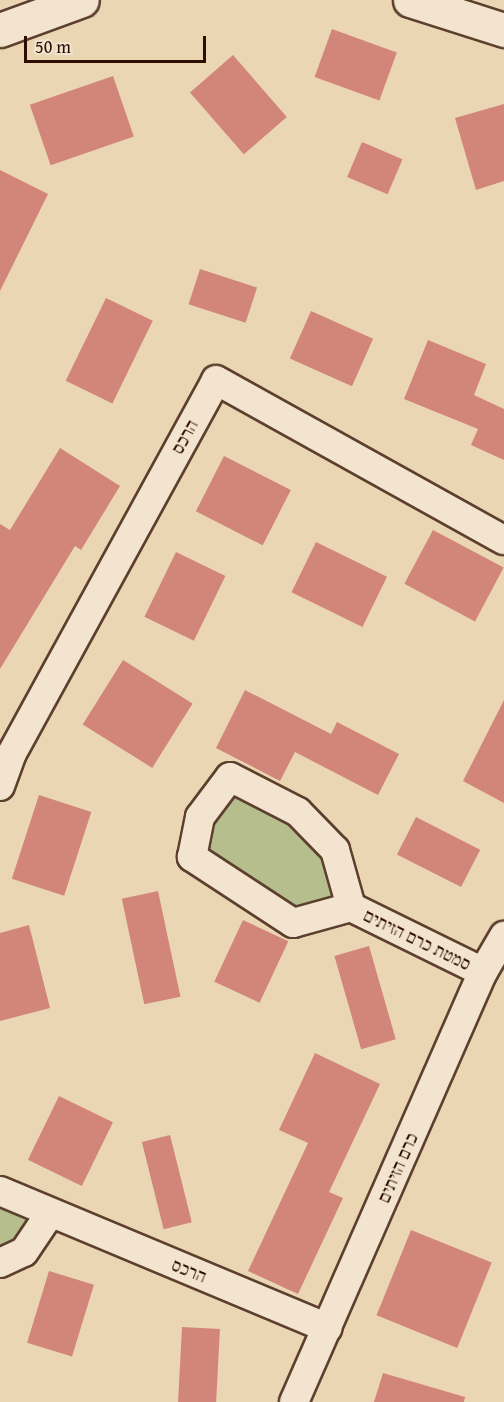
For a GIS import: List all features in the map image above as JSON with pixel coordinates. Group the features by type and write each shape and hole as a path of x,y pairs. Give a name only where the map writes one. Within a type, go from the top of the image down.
{"street":[{"path":"0,30 82,0"},
{"path":"410,0 504,30"},
{"name":"הרכס","path":"0,786 11,755 216,380 504,540"},
{"name":"סמטת כרם הזיתים","path":"351,907 335,850 298,812 230,777 200,817 192,857 293,923 351,907 483,972"},
{"name":"כרם הזיתים","path":"294,1402 483,972 504,936"},
{"name":"הרכס","path":"0,1191 49,1215 328,1328"},
{"path":"0,1263 24,1252 49,1215"}],"green space":[{"path":"230,777 298,812 351,907 293,923 192,857"},
{"path":"0,1191 49,1215 0,1263"}],"building":[{"path":"332,29 397,53 379,101 315,77"},
{"path":"233,55 287,117 244,154 190,92"},
{"path":"113,76 134,137 51,165 30,105"},
{"path":"504,104 504,181 476,190 455,118"},
{"path":"362,142 403,159 388,194 347,177"},
{"path":"0,170 48,194 0,291"},
{"path":"200,269 257,288 246,323 189,304"},
{"path":"106,298 153,321 112,403 66,381"},
{"path":"311,311 373,339 352,386 290,359"},
{"path":"428,340 486,364 474,395 504,409 504,460 471,445 478,429 404,399"},
{"path":"60,448 120,486 81,550 75,546 0,669 0,524 10,530"},
{"path":"224,456 291,490 263,545 196,511"},
{"path":"433,530 504,568 475,621 404,584"},
{"path":"316,542 387,577 362,627 291,592"},
{"path":"176,552 225,576 194,641 144,617"},
{"path":"123,660 193,703 152,768 83,724"},
{"path":"245,690 331,734 337,722 399,754 378,795 295,752 280,781 216,748"},
{"path":"504,700 504,803 463,781"},
{"path":"39,795 91,812 64,896 12,879"},
{"path":"416,817 480,850 461,887 397,854"},
{"path":"158,891 180,997 144,1004 122,899"},
{"path":"243,920 288,941 260,1003 214,982"},
{"path":"29,925 50,1008 0,1021 0,933"},
{"path":"369,946 396,1039 361,1049 334,956"},
{"path":"315,1053 380,1084 329,1192 343,1198 298,1294 248,1271 308,1143 279,1130"},
{"path":"59,1096 113,1122 82,1186 28,1160"},
{"path":"170,1135 192,1222 164,1229 142,1142"},
{"path":"411,1230 492,1263 457,1348 377,1315"},
{"path":"49,1271 94,1285 72,1356 27,1343"},
{"path":"182,1327 220,1329 216,1402 178,1402"},
{"path":"383,1373 465,1397 464,1402 374,1402"}]}
